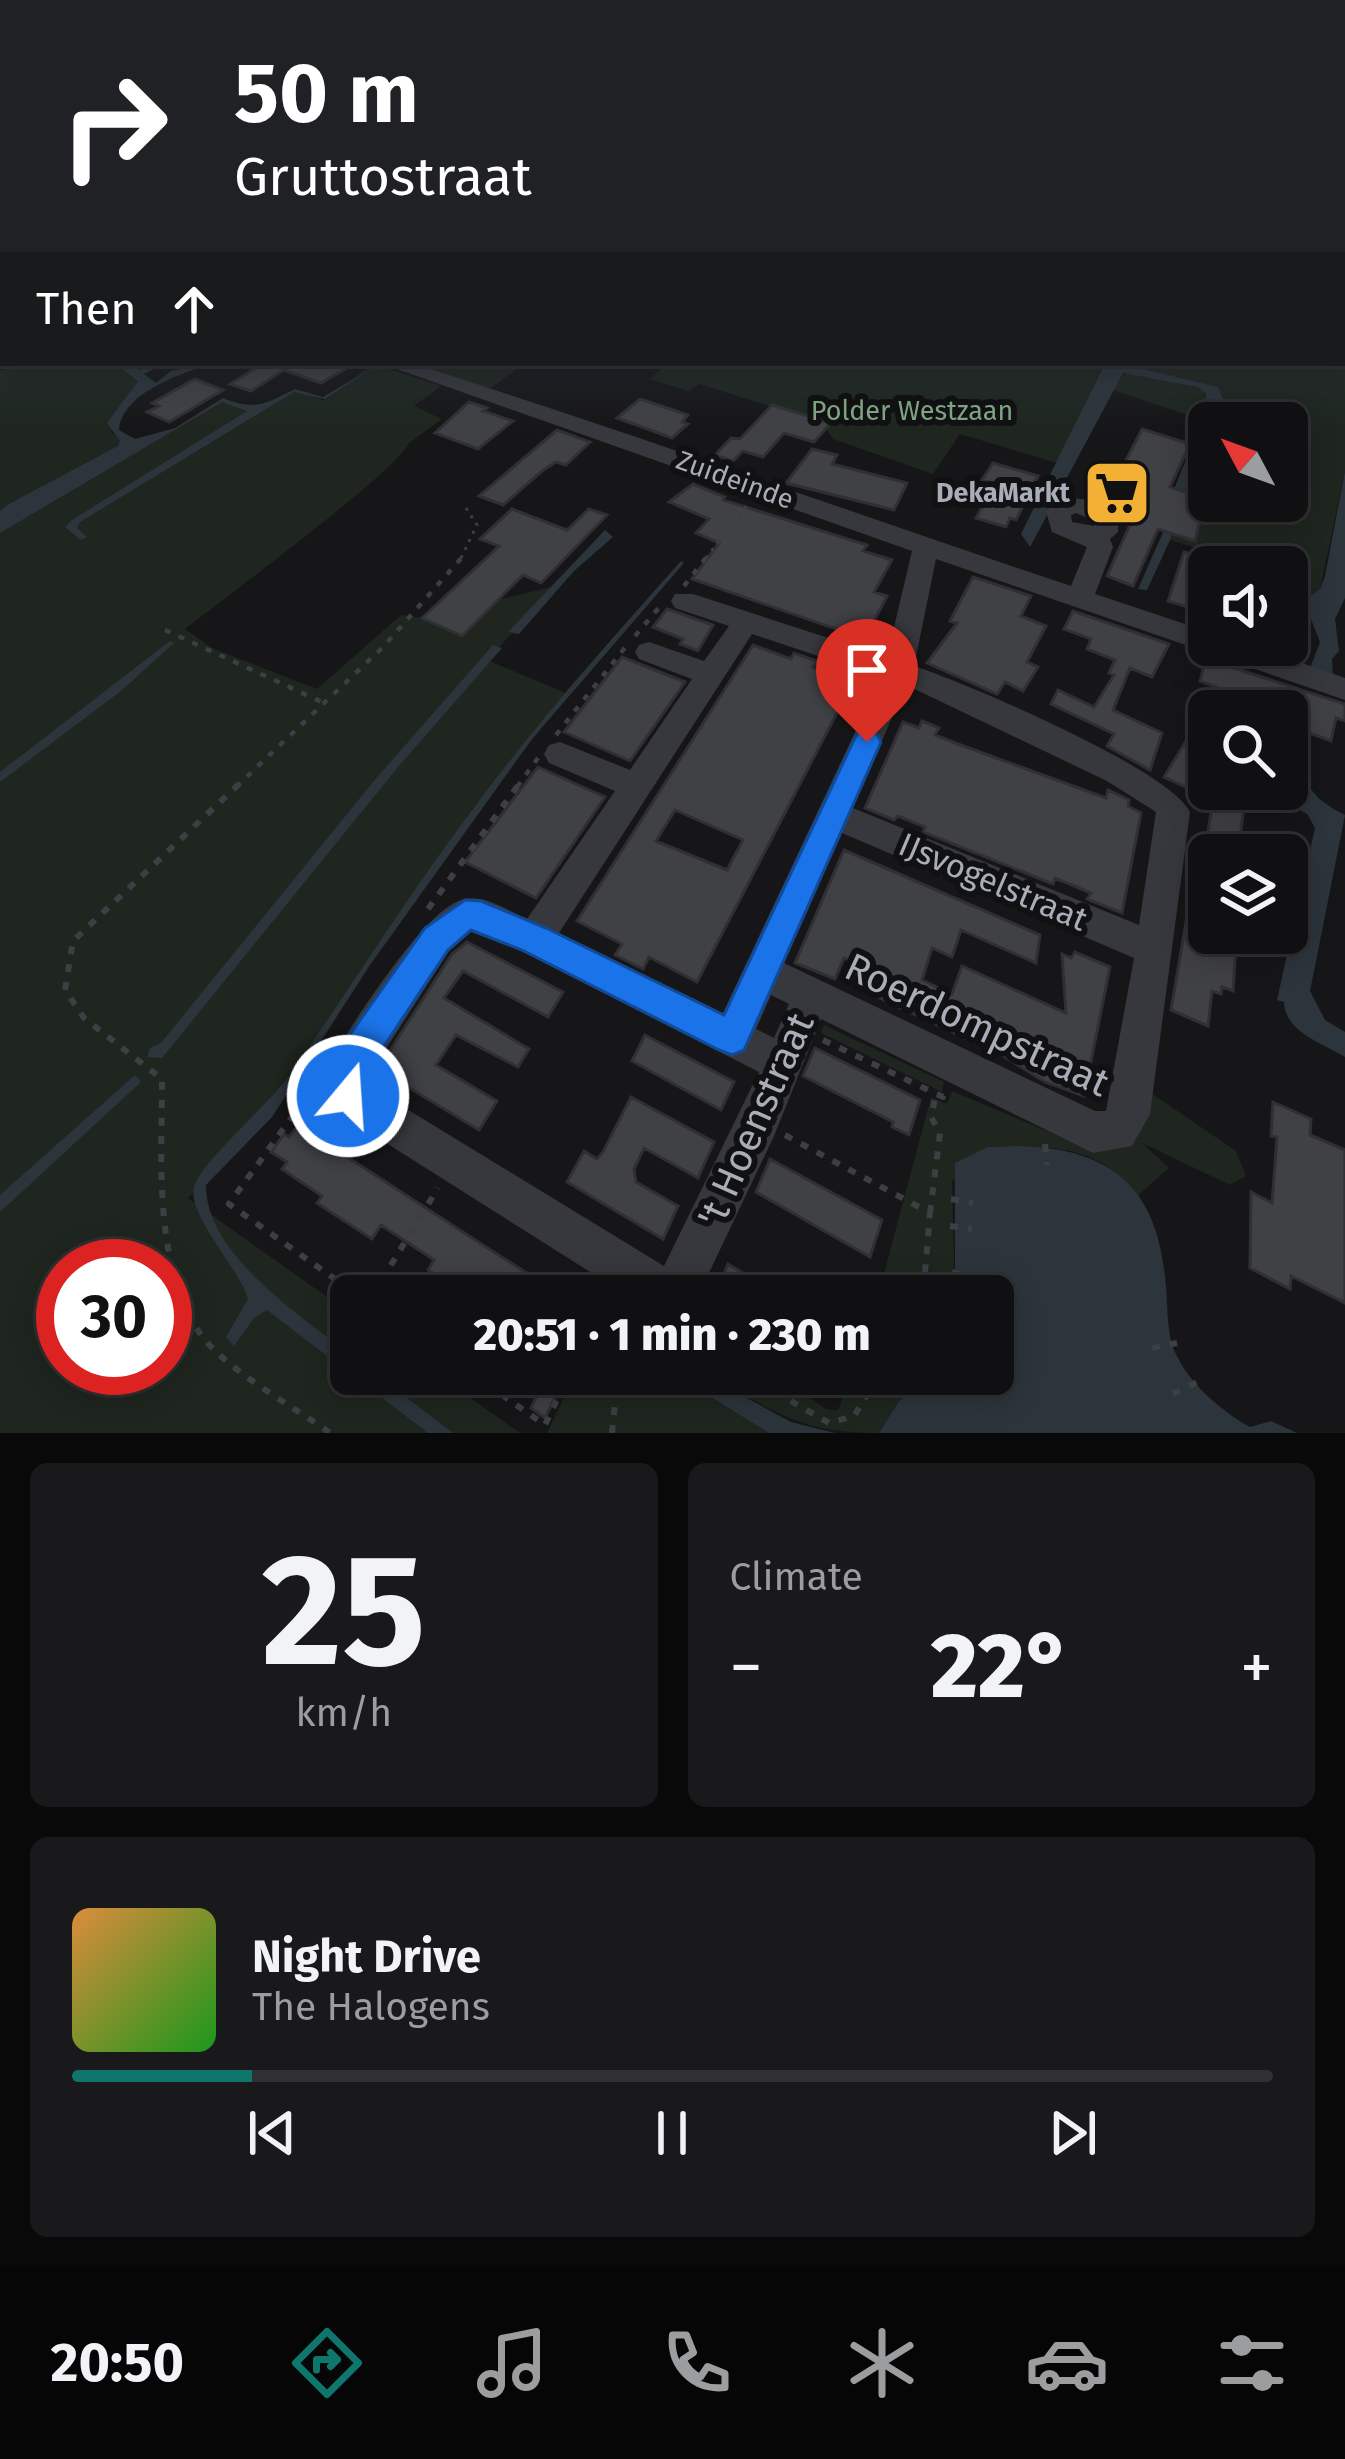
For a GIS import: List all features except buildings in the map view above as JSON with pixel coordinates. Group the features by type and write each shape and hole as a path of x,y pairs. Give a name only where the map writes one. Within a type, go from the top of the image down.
{"street":[{"name":"Zuideinde","path":"400,366 1188,635"},
{"path":"1081,597 1100,547 1096,536"},
{"name":"'t Hoenstraat","path":"732,1038 898,669 926,544"},
{"path":"684,601 898,669"},
{"path":"534,939 745,622"},
{"path":"649,652 710,675"},
{"path":"1279,666 1345,689"},
{"name":"Roerdompstraat","path":"798,1029 1093,1132 1117,1131 1129,1114 1174,812 1167,802 1118,772 898,669"},
{"path":"560,754 635,785"},
{"name":"IJsvogelstraat","path":"835,815 1152,948"},
{"path":"636,1275 348,1096 343,1076 436,939 465,915 481,916 534,939 732,1038 798,1029"},
{"name":"'t Hoenstraat","path":"685,1275 798,1029 762,972"}],"path":[{"path":"330,1433 200,1335 172,1258 162,1154 162,1079 84,1018 65,990 73,940 382,647 465,553 477,525 466,508"},
{"path":"165,631 324,704"},
{"path":"798,1029 944,1079 931,1118 940,1133 925,1275"},
{"path":"759,1121 930,1214"},
{"path":"1046,1144 1047,1165"},
{"path":"385,1275 454,1162"},
{"path":"951,1199 973,1203"},
{"path":"950,1226 972,1229"},
{"path":"952,1272 963,1275"},
{"path":"1152,1348 1177,1343"},
{"path":"1173,1394 1202,1380"},
{"path":"503,1395 545,1424 559,1395"},
{"path":"613,1433 616,1395"},
{"path":"780,1395 829,1423 854,1416 867,1395"}],"green space":[{"path":"11,366 114,366 140,386 123,406 112,433 141,439 169,432 223,400 255,413 295,389 323,400 371,366 441,386 414,406 442,419 408,444 344,506 185,629 212,648 317,689 401,615 422,618 556,586 487,660 568,694 433,865 272,1117 188,1198 330,1299 330,1395 466,1395 520,1433 0,1433 0,371"},
{"path":"436,366 520,366 486,392 427,372"},
{"name":"Polder Westzaan","path":"665,366 1103,366 1057,463 960,434 933,474 833,439 822,423 700,384 688,391 650,379"},
{"path":"1127,366 1345,366 1345,471 1320,589 1310,596 1308,546 1189,546 1170,540 1188,491 1188,522 1308,522 1308,402 1224,401 1217,387"},
{"path":"1130,371 1198,387 1206,392 1205,402 1188,402 1188,415 1113,390 1118,379"},
{"path":"824,1025 944,1082 942,1092 821,1033"},
{"path":"952,1091 1087,1148 1136,1140 1151,1093 1236,1151 1246,1176 1230,1185 1142,1143 1169,1168 1136,1197 1123,1180 1090,1157 1051,1148 988,1147 952,1182 954,1275 884,1275 931,1097 947,1104"},
{"path":"565,1395 708,1395 769,1433 547,1433"},
{"path":"743,1395 805,1395 826,1409 838,1410 844,1395 910,1395 899,1401 879,1433 825,1429"}],"shaded area":[{"path":"117,366 139,370 160,366 144,374 156,383 171,371 204,366 155,386 131,405 119,430 135,439 175,428 223,398 260,404 295,389 323,397 372,368 325,399 294,392 80,522 77,528 87,537 81,540 65,527 72,520 247,411 222,402 0,533 0,511 7,505 118,446 120,441 107,423 138,381"},
{"path":"1104,366 1130,366 1218,387 1224,402 1205,402 1206,393 1198,387 1123,373 1030,547 1021,534"},
{"path":"1188,455 1188,486 1170,540 1147,590 1138,589 1165,528 1164,514"},
{"path":"1345,471 1345,598 1335,619 1339,651 1332,659 1333,685 1309,671 1320,642 1308,605 1325,576"},
{"path":"605,530 613,537 574,571 519,634 508,632"},
{"path":"684,563 532,739 370,965 272,1117 206,1185 210,1211 221,1235 260,1282 330,1339 330,1358 267,1310 254,1318 234,1346 226,1337 248,1299 198,1212 194,1187 199,1176 280,1088 423,878 572,684"},
{"path":"170,641 174,643 121,691 0,782 0,772"},
{"path":"493,645 502,648 398,767 162,1058 147,1057 373,782"},
{"path":"1308,790 1345,815 1310,991 1325,1020 1345,1032 1345,1057 1298,1029 1284,1002 1277,1000 1287,954 1308,954 1308,860 1315,828 1305,810"},
{"path":"135,1075 141,1082 0,1212 0,1195"},
{"path":"1021,1146 1080,1155 1123,1178 1139,1196 1160,1245 1171,1342 1188,1374 1216,1404 1250,1427 1271,1421 1297,1433 879,1433 899,1401 910,1395 1014,1395 1014,1275 955,1275 955,1163 988,1147"},
{"path":"378,1395 403,1395 453,1433 428,1433"},
{"path":"708,1395 742,1395 791,1422 835,1433 769,1433"}],"waterway":[{"path":"1308,802 1313,807"}],"place":[{"name":"DekaMarkt","path":"1117,493"}],"route":[{"path":"348,1096 343,1076 436,939 465,915 481,916 534,939 732,1038 867,742"}]}
